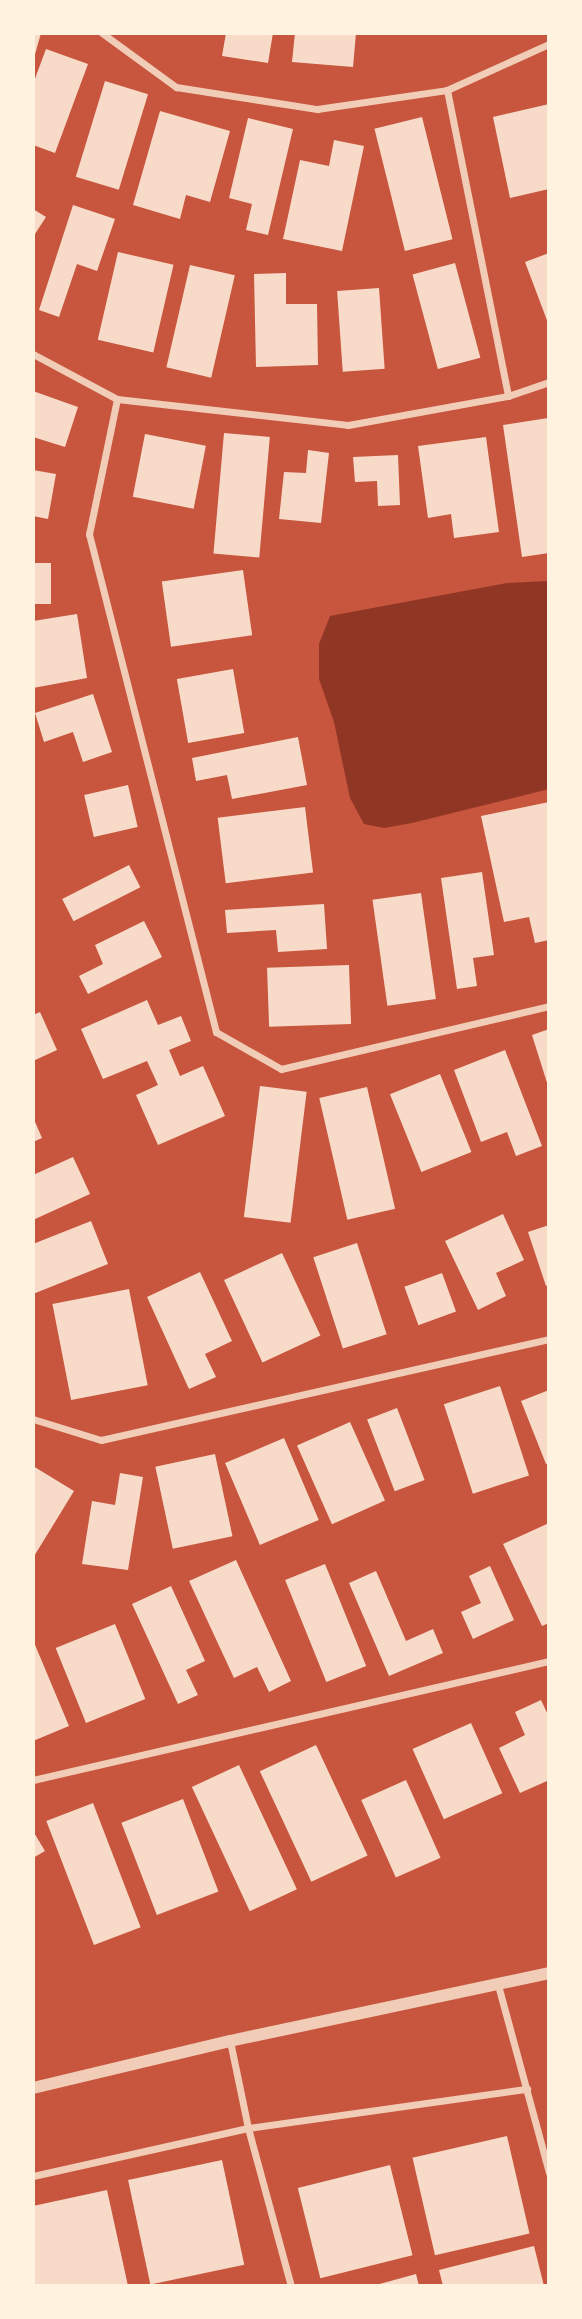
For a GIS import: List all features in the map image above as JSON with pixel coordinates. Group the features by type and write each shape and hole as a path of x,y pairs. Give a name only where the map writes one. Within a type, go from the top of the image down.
{"street":[{"path":"102,33 176,87 317,109 447,90 549,44"},
{"path":"447,90 508,396"},
{"path":"33,354 117,400 348,425 508,396 549,382"},
{"path":"117,400 89,534 216,1032 281,1069 549,1006"},
{"path":"33,1419 102,1440 549,1339"},
{"path":"33,1780 549,1661"},
{"path":"33,2088 230,2041 549,1973"},
{"path":"498,1985 549,2173"},
{"path":"230,2041 247,2128 291,2286"},
{"path":"33,2176 247,2128 527,2089"}],"shaded area":[{"path":"549,581 549,789 412,823 384,828 364,824 350,798 334,722 319,679 319,644 330,616 507,583"}],"building":[{"path":"33,33 41,33 34,58 33,57"},
{"path":"226,33 273,33 268,63 222,56"},
{"path":"295,33 356,33 353,67 292,62"},
{"path":"46,49 88,64 55,153 33,145 33,84"},
{"path":"105,81 148,94 119,190 76,177"},
{"path":"549,104 549,189 510,198 493,117"},
{"path":"160,111 230,131 210,202 186,195 180,219 133,205"},
{"path":"422,117 452,239 405,251 374,129"},
{"path":"248,118 293,129 268,235 246,230 252,204 229,198"},
{"path":"334,140 364,146 342,251 283,239 300,160 329,166"},
{"path":"73,205 115,219 97,271 77,264 59,317 39,310"},
{"path":"33,209 46,217 33,237"},
{"path":"118,252 174,265 153,353 98,340"},
{"path":"549,253 549,323 548,323 525,262"},
{"path":"455,263 480,358 438,369 412,274"},
{"path":"190,265 235,275 211,378 166,367"},
{"path":"286,273 286,304 317,304 318,365 256,367 254,274"},
{"path":"379,288 385,369 343,372 337,291"},
{"path":"33,391 78,407 65,447 33,437"},
{"path":"548,418 549,553 522,557 503,425"},
{"path":"224,433 270,437 259,558 213,554"},
{"path":"145,434 206,446 194,509 133,497"},
{"path":"486,437 499,532 454,538 451,514 428,518 418,446"},
{"path":"308,450 329,453 321,523 279,519 284,472 306,473"},
{"path":"398,455 400,505 378,506 377,481 355,482 353,457"},
{"path":"33,470 56,474 48,519 33,516"},
{"path":"33,563 51,563 51,604 33,604"},
{"path":"243,570 252,635 171,647 162,581"},
{"path":"77,614 87,678 33,688 33,621"},
{"path":"233,669 244,733 188,743 177,679"},
{"path":"93,694 112,752 83,762 73,732 44,742 35,713"},
{"path":"298,737 307,785 232,799 227,775 196,781 192,758"},
{"path":"128,785 138,827 94,837 84,795"},
{"path":"549,802 549,940 535,943 529,917 504,922 481,816"},
{"path":"305,807 313,873 226,883 218,818"},
{"path":"129,865 140,887 74,921 62,899"},
{"path":"482,872 494,955 473,958 477,986 457,989 441,878"},
{"path":"421,893 436,999 387,1006 372,900"},
{"path":"324,904 327,949 278,952 276,930 227,933 225,910"},
{"path":"144,921 162,957 88,994 79,976 103,964 95,945"},
{"path":"349,965 351,1024 269,1027 267,968"},
{"path":"147,1000 158,1025 181,1016 191,1041 169,1050 180,1076 203,1066 225,1116 158,1145 136,1095 158,1085 147,1061 103,1079 81,1029"},
{"path":"40,1012 57,1050 33,1061 33,1015"},
{"path":"549,1029 549,1086 548,1086 532,1035"},
{"path":"505,1050 542,1146 516,1156 507,1132 481,1142 454,1070"},
{"path":"440,1074 471,1152 421,1172 390,1094"},
{"path":"260,1086 307,1092 291,1223 244,1217"},
{"path":"367,1087 395,1209 347,1220 319,1098"},
{"path":"33,1117 42,1138 33,1142"},
{"path":"73,1157 90,1194 33,1220 33,1175"},
{"path":"503,1214 524,1260 496,1273 506,1296 478,1310 445,1241"},
{"path":"91,1221 108,1264 33,1294 33,1244"},
{"path":"549,1225 549,1285 546,1286 528,1232"},
{"path":"357,1243 387,1334 343,1349 313,1257"},
{"path":"282,1253 320,1335 262,1363 224,1280"},
{"path":"200,1272 232,1341 205,1354 216,1377 189,1389 147,1297"},
{"path":"442,1273 456,1312 418,1325 404,1287"},
{"path":"129,1289 148,1385 71,1400 52,1304"},
{"path":"500,1386 529,1475 473,1494 444,1404"},
{"path":"549,1390 549,1463 546,1464 521,1401"},
{"path":"397,1408 425,1480 395,1491 367,1419"},
{"path":"350,1422 385,1501 332,1524 297,1446"},
{"path":"284,1438 319,1520 260,1545 225,1463"},
{"path":"215,1454 232,1536 173,1549 155,1467"},
{"path":"33,1466 74,1491 33,1558"},
{"path":"120,1473 143,1477 128,1570 82,1564 92,1501 115,1505"},
{"path":"549,1523 549,1623 542,1626 503,1544"},
{"path":"236,1560 291,1681 269,1692 257,1667 234,1678 189,1581"},
{"path":"325,1564 366,1666 326,1682 285,1580"},
{"path":"490,1566 514,1620 473,1639 461,1612 481,1603 469,1576"},
{"path":"376,1571 406,1641 433,1629 443,1653 389,1676 349,1583"},
{"path":"171,1586 205,1661 186,1670 198,1695 178,1704 132,1604"},
{"path":"115,1624 145,1699 86,1723 56,1648"},
{"path":"33,1640 69,1726 33,1741"},
{"path":"541,1700 549,1717 549,1786 547,1781 520,1793 499,1748 525,1735 515,1712"},
{"path":"471,1723 502,1793 444,1819 413,1749"},
{"path":"316,1745 368,1856 311,1882 260,1771"},
{"path":"239,1765 297,1889 250,1911 192,1787"},
{"path":"406,1780 441,1858 396,1878 361,1800"},
{"path":"183,1799 218,1891 157,1915 121,1823"},
{"path":"93,1803 141,1927 94,1945 46,1821"},
{"path":"33,1831 45,1851 33,1858"},
{"path":"507,2136 529,2233 435,2255 412,2158"},
{"path":"222,2160 244,2265 150,2285 128,2180"},
{"path":"390,2165 412,2255 320,2278 298,2188"},
{"path":"107,2190 128,2286 33,2286 33,2206"},
{"path":"534,2246 544,2286 443,2286 439,2270"},
{"path":"416,2274 419,2286 376,2285"}]}
